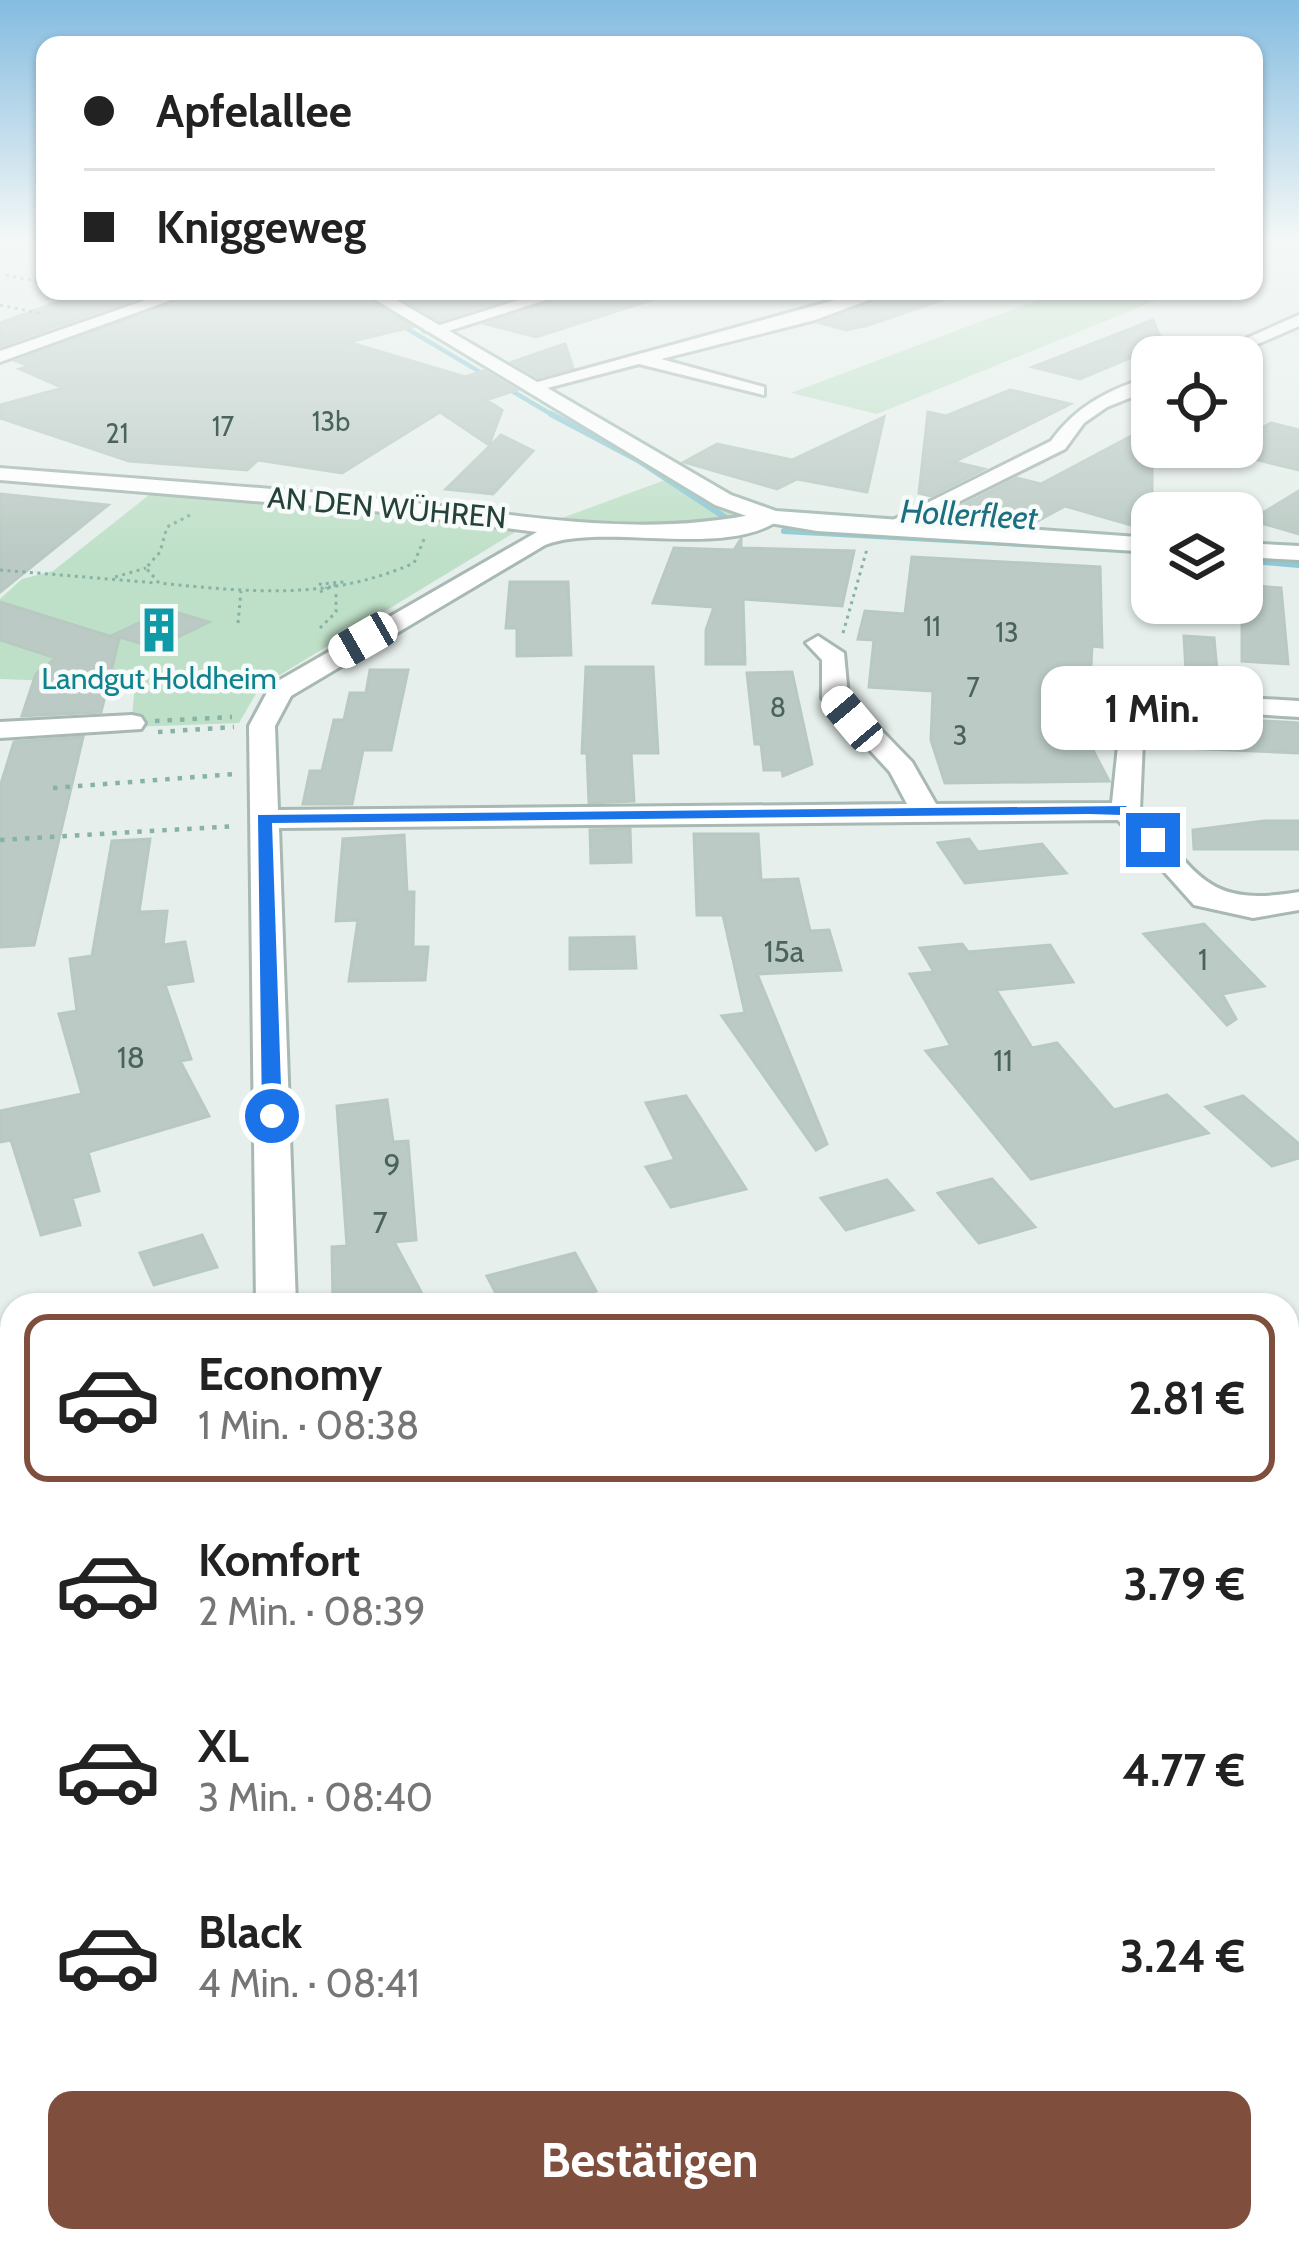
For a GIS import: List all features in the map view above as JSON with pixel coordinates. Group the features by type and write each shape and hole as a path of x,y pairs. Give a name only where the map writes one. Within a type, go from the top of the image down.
{"street":[{"path":"0,357 31,346"},
{"path":"462,346 723,500 772,517 877,534 1131,543"},
{"path":"532,386 691,346"},
{"path":"640,359 757,392"},
{"path":"877,534 1058,445 1078,418 1131,390"},
{"name":"AN DEN WÜHREN","path":"0,474 526,521 565,529 699,534 772,517"},
{"path":"276,1293 264,720 280,691 321,664 537,540 565,529"},
{"path":"1263,551 1299,554"},
{"path":"818,643 835,658 835,698 902,768 926,813"},
{"path":"1299,709 1164,700 1143,705 1132,714 1126,811 1205,898 1253,909 1299,902"},
{"path":"0,730 137,727"},
{"path":"264,821 1126,811"}],"path":[{"path":"103,580 146,568 160,552 166,527 188,515 226,512 238,494"},
{"path":"0,570 241,591 336,593 414,562 428,537 410,534"},
{"path":"818,643 845,632 877,534"},
{"path":"38,574 45,568"},
{"path":"146,568 159,584"},
{"path":"317,594 326,588"},
{"path":"238,623 241,591"},
{"path":"320,628 336,613 336,593"},
{"path":"137,727 264,720"},
{"path":"137,727 264,720"},
{"path":"53,788 263,772"},
{"path":"0,840 264,821"}],"green space":[{"path":"916,346 1044,346 877,414 791,393"},
{"path":"673,477 737,514 676,526 562,518"},
{"path":"154,491 522,528 260,687 239,723 131,727 135,684 0,679 0,599 22,579 53,571"}],"building":[{"path":"55,346 362,346 465,377 484,371 516,390 486,400 502,410 489,445 440,412 342,473 258,460 247,470 129,461 0,418 0,405 63,388 20,369 30,366 16,361"},
{"path":"566,346 573,368 538,377 512,362"},
{"path":"1086,346 1131,346 1131,357 1080,379 1033,367"},
{"path":"1010,390 1070,404 954,462 984,469 931,496 919,493 928,412 946,416"},
{"path":"884,417 867,492 797,479 777,489 684,462 717,444 792,460"},
{"path":"1271,423 1299,430 1299,470 1263,461 1263,427"},
{"path":"501,435 533,451 493,494 446,489"},
{"path":"1131,436 1131,468 1152,468 1152,492 1131,492 1131,525 1065,506 1032,524 963,505 1017,478 1041,484"},
{"path":"1299,491 1299,534 1263,524 1263,513"},
{"path":"0,494 108,505 0,592"},
{"path":"741,539 741,548 854,551 842,606 743,599 745,664 706,664 706,630 714,607 653,603 674,548 734,550"},
{"path":"912,557 1100,567 1102,647 1092,646 1087,739 1109,781 945,783 931,740 933,691 869,687 874,640 858,639 865,611 905,614"},
{"path":"510,582 568,582 571,655 517,656 517,628 506,628"},
{"path":"1263,587 1281,588 1288,664 1242,661 1242,624 1263,624"},
{"path":"0,602 119,639 101,712 22,716 36,674 56,658 0,640"},
{"name":"Landgut Holdheim","path":"168,610 209,622 155,648 113,635"},
{"path":"1184,636 1214,638 1219,692 1187,690"},
{"path":"586,667 653,667 658,753 631,753 634,801 589,803 587,753 582,753"},
{"path":"370,670 408,670 391,750 363,750 352,804 303,804 310,771 322,771 334,720 344,720 350,693 366,693"},
{"path":"792,672 812,764 783,776 782,770 764,770 761,744 755,744 747,673"},
{"path":"1158,717 1299,723 1299,753 1160,747"},
{"path":"83,737 34,945 0,947 0,787 14,742"},
{"path":"1299,821 1299,849 1194,849 1193,830"},
{"path":"630,829 631,862 591,863 590,830"},
{"path":"694,834 758,834 761,880 798,879 810,931 829,930 841,970 757,974 827,1144 816,1150 722,1016 745,1013 723,915 697,915"},
{"path":"404,835 407,892 414,892 413,947 428,947 425,980 349,981 358,920 336,921 343,839"},
{"path":"150,839 139,912 167,911 163,945 185,942 193,981 165,985 191,1059 180,1061 209,1116 88,1152 99,1191 72,1198 80,1225 41,1235 11,1140 0,1142 0,1111 82,1094 59,1014 77,1011 70,959 92,956 112,841"},
{"path":"969,839 978,852 1042,844 1066,873 965,883 938,843"},
{"path":"1204,924 1264,986 1222,994 1236,1019 1227,1025 1144,934"},
{"path":"634,937 636,968 570,969 570,938"},
{"path":"962,944 968,952 1050,945 1073,982 996,990 1032,1048 1057,1043 1114,1110 1167,1095 1208,1133 1031,1179 926,1051 951,1046 910,974 934,972 920,948"},
{"path":"686,1096 746,1189 671,1207 646,1167 675,1160 646,1103"},
{"path":"1243,1096 1299,1144 1299,1158 1272,1166 1206,1107"},
{"path":"387,1100 393,1142 408,1141 416,1240 394,1242 422,1293 333,1293 332,1247 347,1246 337,1106"},
{"path":"992,1179 1035,1227 979,1243 938,1193"},
{"path":"887,1180 913,1210 846,1230 821,1198"},
{"path":"202,1235 217,1267 154,1285 140,1253"},
{"path":"575,1253 596,1291 496,1293 487,1276"}],"waterway":[{"name":"Hollerfleet","path":"436,346 556,417"},
{"name":"Hollerfleet","path":"551,414 638,460 726,518"},
{"name":"Hollerfleet","path":"784,531 1113,549"},
{"name":"Hollerfleet","path":"1263,562 1299,565"}],"place":[{"name":"Landgut Holdheim","path":"159,630"}],"route":[{"path":"272,1116 264,819 1089,810 1126,811 1153,840"}]}
